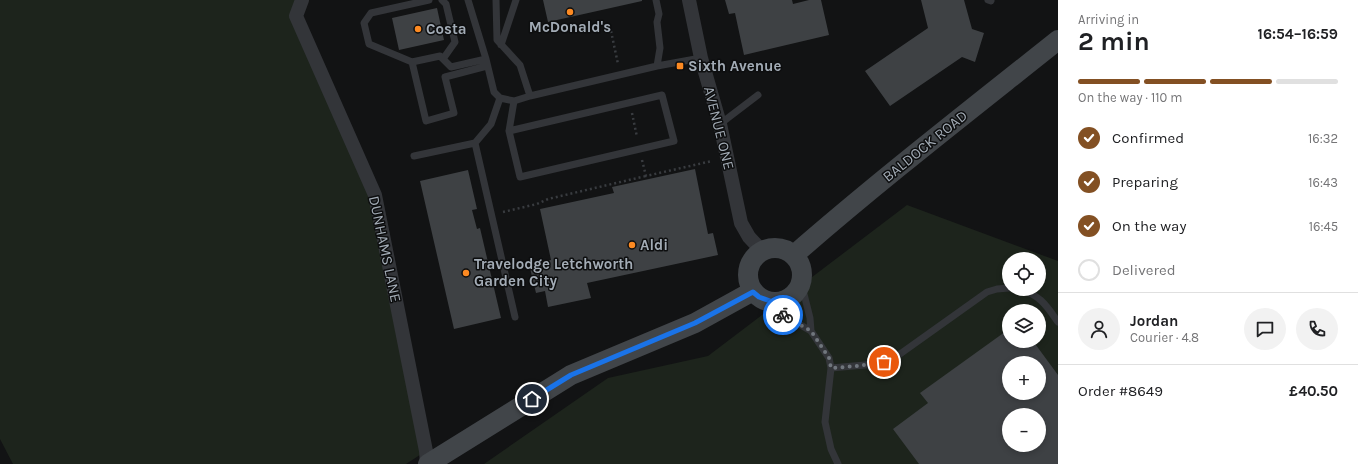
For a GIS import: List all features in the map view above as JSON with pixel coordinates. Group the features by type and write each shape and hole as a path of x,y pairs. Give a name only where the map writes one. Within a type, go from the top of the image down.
{"main road":[{"name":"BALDOCK ROAD","path":"794,255 837,217 908,159 1058,40"},
{"path":"770,248 787,250 794,255 800,263 802,272 801,282 797,291 790,297 782,301 773,302 759,297 753,292 749,283 748,274 750,265 755,256 762,251 770,248"},
{"path":"427,464 571,375 695,323 753,292"}],"street":[{"name":"DUNHAMS LANE","path":"302,0 296,16 374,195 427,464"},
{"name":"AVENUE ONE","path":"689,0 701,58 720,124 741,223 749,237 762,251"}],"lane":[{"path":"429,0 371,13 364,23 370,44 412,62 440,56 451,67 486,62"},
{"path":"442,0 446,4 455,42 443,60"},
{"path":"468,0 494,92 500,98 514,101 621,74 701,58"},
{"path":"496,0 497,40 520,65 530,96"},
{"path":"501,45 516,0"},
{"path":"656,0 659,14 657,22 660,48 657,66"},
{"path":"412,62 426,121 454,114 445,77 486,62"},
{"path":"509,131 662,95 674,142 520,177 509,131 514,101"},
{"path":"720,124 758,95"},
{"path":"414,156 475,143 491,124 500,98"},
{"path":"475,143 515,317"},
{"path":"801,282 810,318 811,331"},
{"path":"831,368 876,364 892,359 987,292 1002,289"},
{"path":"1036,296 1044,301 1058,322"},
{"path":"773,302 783,315 811,331 829,358 831,368 825,422 831,449 838,464"}],"path":[{"path":"611,31 621,74"},
{"path":"629,103 646,176"},
{"path":"491,215 537,204 548,199 727,157"}],"shaded area":[{"path":"0,0 302,0 296,16 375,195 426,451 406,464 13,464 0,439"},
{"path":"907,205 1034,252 1002,252 1002,296 1046,296 1046,257 1058,261 1058,464 484,464 608,378 708,356"}],"building":[{"name":"McDonald's","path":"543,0 642,0 642,1 548,22"},
{"path":"725,0 792,0 793,4 809,0 821,0 829,35 744,55 735,13 729,14"},
{"path":"921,0 964,0 972,29 984,33 975,62 962,57 890,106 865,71 928,28"},
{"name":"Costa","path":"437,8 444,40 399,50 392,18"},
{"name":"Aldi","path":"695,169 708,234 713,233 718,255 587,283 591,298 548,307 545,291 536,293 529,264 551,260 540,209 614,193 612,187"},
{"name":"Travelodge Letchworth Garden City","path":"468,170 477,209 472,210 477,229 480,228 501,318 454,329 420,181"},
{"path":"1002,334 1002,348 1038,348 1044,356 1002,356 1002,400 1046,400 1046,359 1058,375 1058,464 919,464 893,429 928,403 920,393"}],"way so far":[{"path":"783,315 811,331 829,358 831,368 884,362"}],"place":[{"name":"McDonald's","path":"570,12"},
{"name":"Costa","path":"418,29"},
{"name":"Sixth Avenue","path":"680,66"},
{"name":"Aldi","path":"632,245"},
{"name":"Travelodge Letchworth Garden City","path":"466,273"}],"route":[{"path":"532,399 571,375 695,323 753,292 759,297 773,302 783,315"}]}
